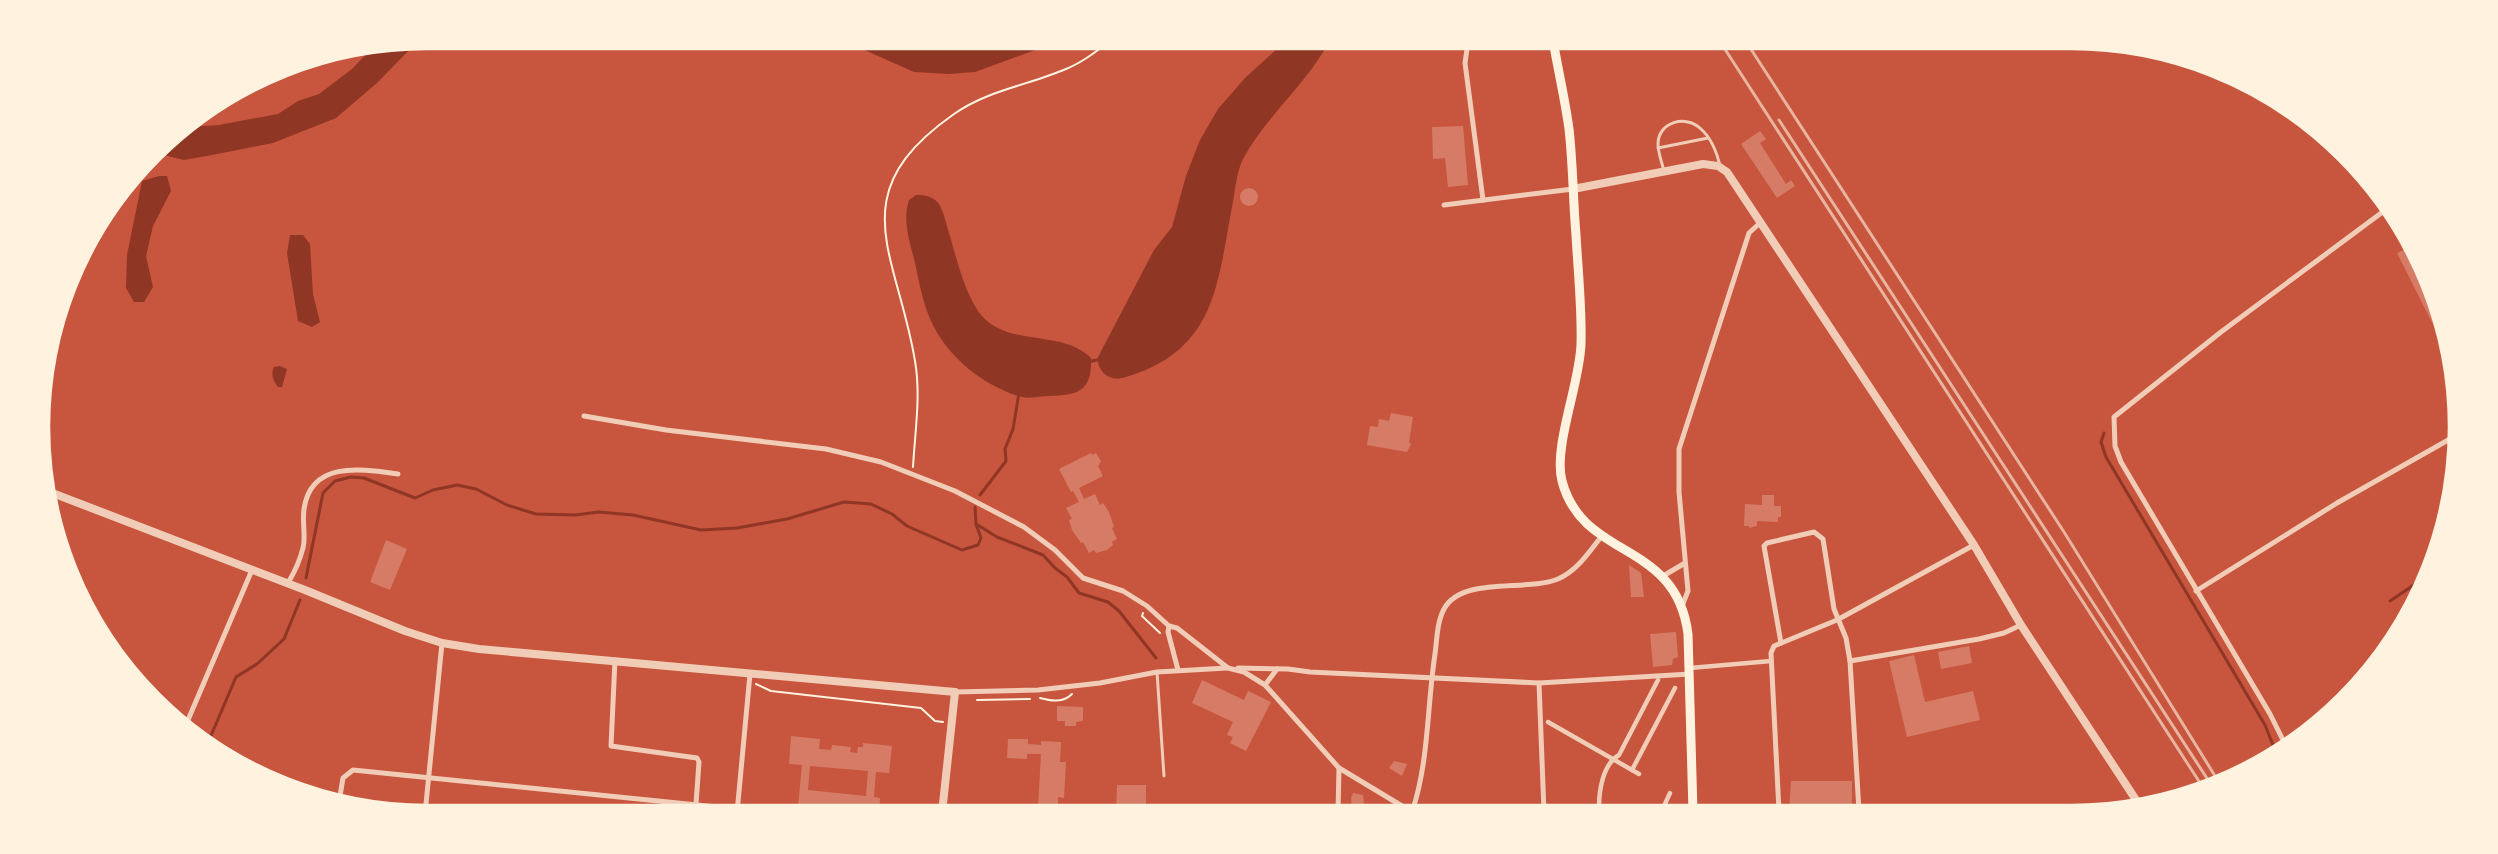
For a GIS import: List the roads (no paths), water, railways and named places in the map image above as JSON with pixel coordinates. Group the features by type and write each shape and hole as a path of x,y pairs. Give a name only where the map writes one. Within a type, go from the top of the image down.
{"main road":[{"path":"1555,49 1569,131 1581,311 1581,346 1560,467 1562,481 1570,504 1580,518 1601,537 1648,563 1663,576 1682,606 1688,634 1690,671 1692,805"}],"street":[{"path":"1467,49 1465,62 1483,200"},
{"path":"1444,205 1573,189 1703,164 1721,167 1727,172 1974,545 2021,625 2136,799"},
{"path":"2283,741 2270,714 2121,462 2115,446 2114,417 2213,337 2382,212"},
{"path":"1682,606 1688,591 1678,473 1679,449 1749,233 1761,222"},
{"path":"584,416 666,430 826,448 881,462 955,490 1024,527 1055,550 1083,578 1123,591 1147,606 1169,626 1177,628 1228,668 1250,675 1265,685 1339,768 1400,805"},
{"path":"2196,591 2337,504 2448,440"},
{"path":"288,583 303,548 304,508 313,484 326,476 343,470 370,470 398,474"},
{"path":"55,494 288,583 405,631 442,643 478,648 954,692 1038,690 1100,683 1158,672 1228,668 1278,669 1539,684 1690,671 1771,661"},
{"path":"1781,643 1764,546 1767,543 1814,532 1820,534 1826,550 1837,620 1846,638 1850,661 1859,805"},
{"path":"1415,805 1440,619 1452,598 1475,589 1530,585 1560,578 1590,554 1601,537"},
{"path":"1779,805 1771,661 1771,653 1774,646 1837,620 1974,545"},
{"path":"1663,576 1685,563"},
{"path":"188,719 252,570"},
{"path":"1850,661 1979,639 2004,633 2021,625"},
{"path":"1169,626 1168,632 1178,670"},
{"path":"426,805 442,643"},
{"path":"615,660 611,746 697,758 699,762 696,804"},
{"path":"1265,685 1278,669"},
{"path":"738,805 750,674"},
{"path":"1599,805 1599,789 1612,759 1619,755 1658,680"},
{"path":"1539,684 1544,805"},
{"path":"1632,770 1675,688"},
{"path":"943,805 954,692"},
{"path":"1548,722 1638,774"},
{"path":"1338,805 1339,768"},
{"path":"340,795 343,778 353,770 429,776 702,805"},
{"path":"1664,805 1670,793"}],"lane":[{"path":"1664,172 1658,148 1662,130 1678,121 1696,124 1708,138 1717,153 1721,167"},
{"path":"1658,148 1708,138"},
{"path":"1158,672 1164,776"}],"waterway":[{"path":"1088,362 1101,359"},
{"path":"980,495 1006,461 1005,449 1013,429 1019,393"},
{"path":"2104,433 2101,442 2106,457 2265,725 2274,747"},
{"path":"306,578 323,493 335,481 351,477 364,478 415,498 433,490 457,485 476,489 507,505 536,514 575,515 599,512 633,515 701,530 737,528 787,519 844,502 871,504 892,514 907,526 962,550 978,545 981,538 976,524 975,507"},
{"path":"976,524 997,537 1043,555 1067,577 1079,593 1108,602 1119,611 1156,658"},
{"path":"2390,601 2414,585"},
{"path":"210,737 236,677 257,664 284,639 300,600"}],"railway":[{"path":"1725,49 2200,782"},
{"path":"1751,49 2064,532 2215,776"},
{"path":"1779,120 2208,779"}]}
